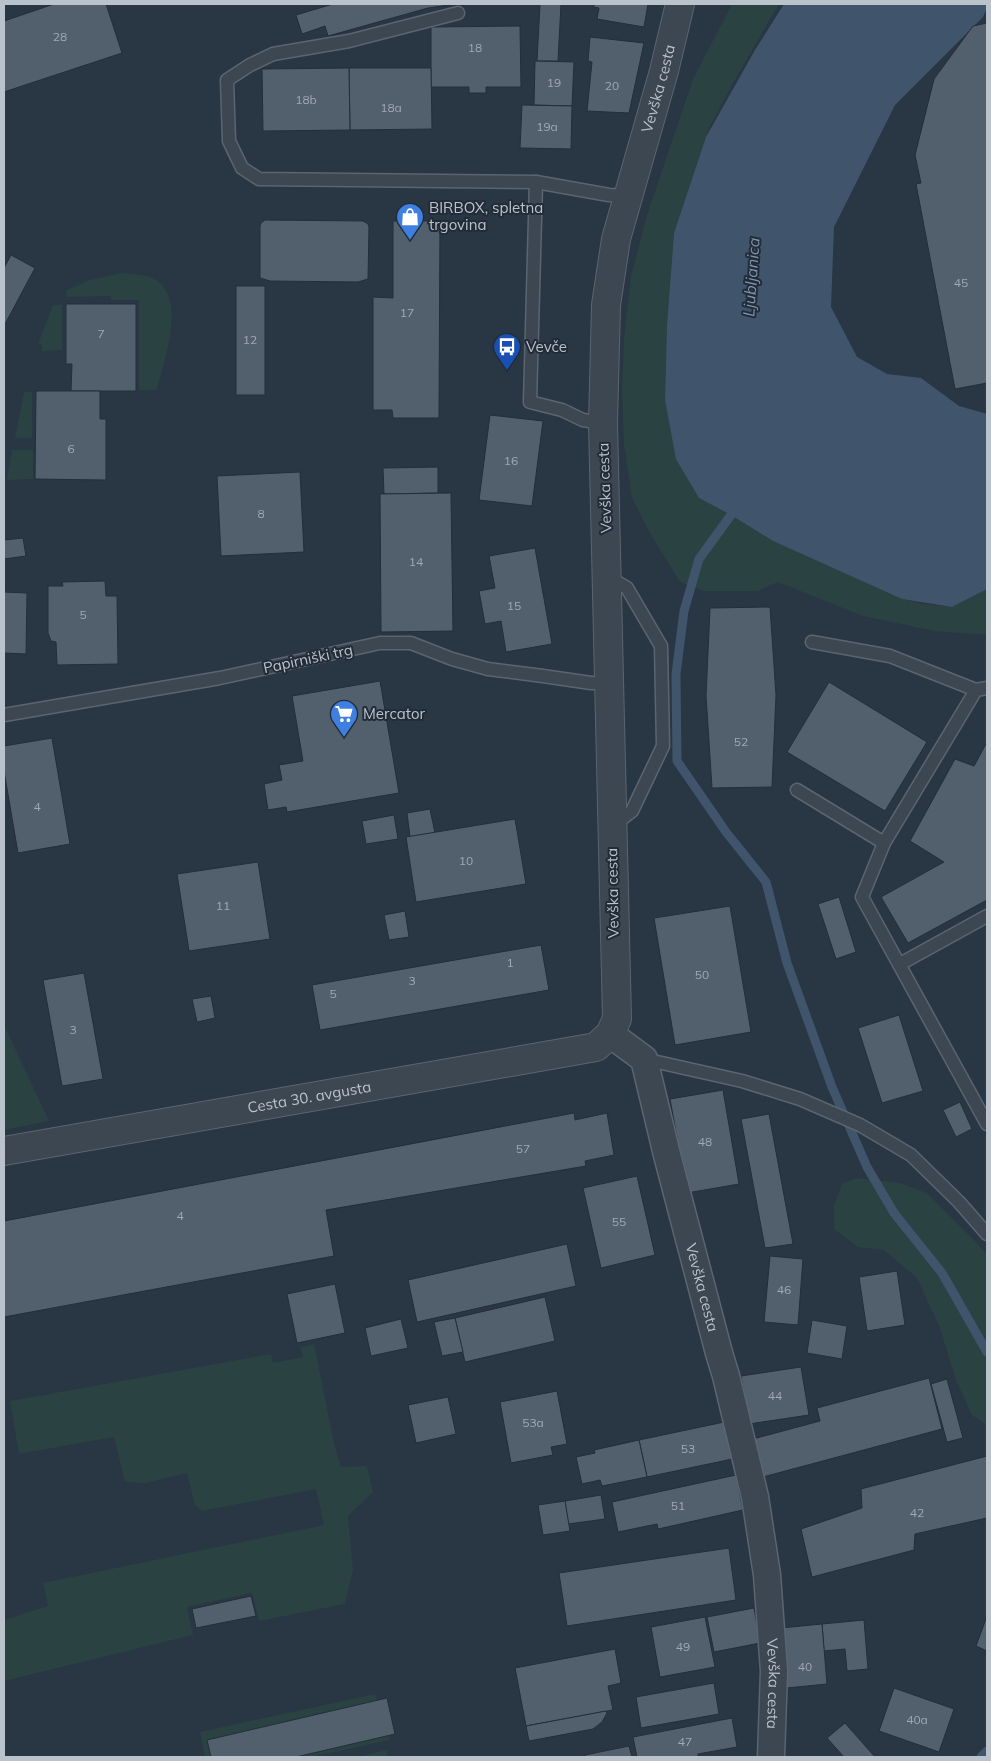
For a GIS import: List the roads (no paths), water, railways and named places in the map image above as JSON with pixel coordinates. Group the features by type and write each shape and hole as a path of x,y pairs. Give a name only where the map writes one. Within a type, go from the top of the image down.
{"street":[{"name":"Vevška cesta","path":"610,1034 617,1019 603,423 606,304 616,239 661,81 680,4"},
{"path":"610,1034 644,1059"},
{"name":"Cesta 30. avgusta","path":"4,1151 438,1074 562,1054 596,1047 610,1034"},
{"name":"Vevška cesta","path":"644,1059 667,1155 726,1376 755,1497 767,1576 774,1671 771,1757"}],"lane":[{"path":"458,13 349,41 273,54 250,65 227,80 228,141 242,168 259,178 536,182 609,195 627,196"},
{"path":"536,182 530,402 562,410 583,420 603,423"},
{"path":"608,577 627,588 662,646 663,746 632,811 612,826"},
{"path":"812,642 890,656 982,689 884,843 862,897 987,1124"},
{"name":"Papirniški trg","path":"4,715 220,678 380,643 411,643 452,659 488,669 591,683 610,683"},
{"path":"797,790 884,843"},
{"path":"900,964 987,916"},
{"path":"644,1059 742,1081 800,1099 860,1125 911,1154 959,1202 987,1234"}],"water":[{"name":"Ljubljanica","path":"784,4 987,4 983,17 895,105 834,227 831,307 857,357 887,374 921,378 959,406 987,414 987,589 952,607 902,599 773,541 699,498 676,459 665,400 667,325 674,233 706,137 755,50"}],"waterway":[{"path":"731,515 699,559 684,611 676,674 677,761 726,832 766,882 787,963 832,1087 867,1167 894,1213 942,1273 987,1352"},
{"path":"981,1757 987,1751"}],"place":[{"name":"BIRBOX, spletna trgovina","path":"410,241"},
{"name":"Vevče","path":"507,371"},
{"name":"Mercator","path":"344,738"}]}
